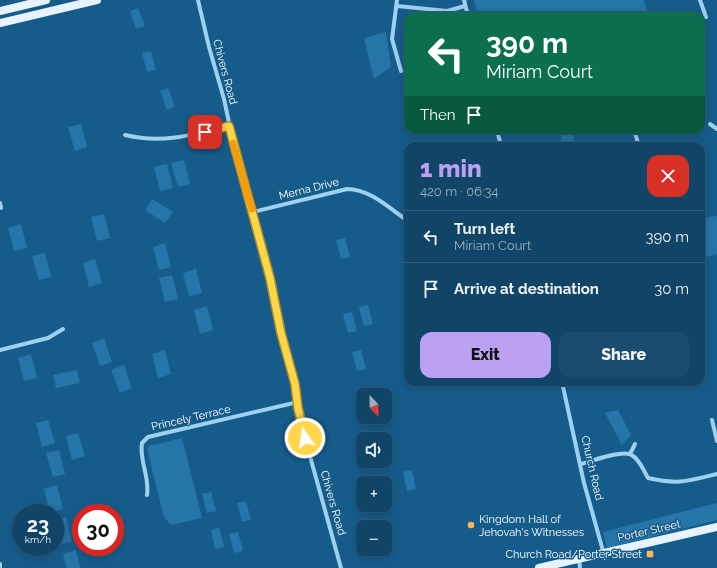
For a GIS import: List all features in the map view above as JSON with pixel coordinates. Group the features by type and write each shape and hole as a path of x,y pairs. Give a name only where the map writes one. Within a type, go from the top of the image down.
{"main road":[{"path":"0,11 46,0"},
{"path":"0,23 98,0"},
{"name":"Porter Street","path":"561,568 604,555 717,527"},
{"name":"Porter Street","path":"539,568 579,563"}],"street":[{"name":"Chivers Road","path":"198,0 209,47 224,99 239,167 253,212 270,278 281,333 295,384 305,438 341,568"},
{"path":"397,0 392,39 401,71"},
{"path":"464,0 467,12"},
{"path":"700,0 704,12"},
{"path":"397,6 447,11 466,6"},
{"path":"710,124 717,129"},
{"path":"125,135 159,140 181,138 229,126"},
{"name":"Merna Drive","path":"253,212 347,189 357,189 365,192 404,218"},
{"path":"0,203 1,208"},
{"path":"0,350 48,338 64,329"},
{"name":"Church Road","path":"563,386 604,555"},
{"name":"Princely Terrace","path":"146,495 149,484 141,450 142,443 148,438 298,402"},
{"path":"712,420 717,440"},
{"path":"630,454 635,444"},
{"path":"581,464 620,454 630,454 636,459 648,478 655,480 676,483 717,474"}],"shaded area":[{"path":"474,0 644,0 647,12 477,12"},
{"path":"138,8 145,26 136,29 130,11"},
{"path":"386,32 391,67 374,79 364,38"},
{"path":"151,51 156,70 147,72 142,53"},
{"path":"168,88 175,106 167,110 160,91"},
{"path":"81,124 87,147 75,151 68,127"},
{"path":"561,134 574,134 574,142 561,142"},
{"path":"184,160 190,184 178,187 171,163"},
{"path":"167,164 173,188 160,191 154,167"},
{"path":"152,199 173,212 165,223 145,210"},
{"path":"104,214 110,238 97,241 91,217"},
{"path":"717,216 717,254 705,257 705,218"},
{"path":"21,224 27,248 14,251 8,228"},
{"path":"345,238 350,257 341,259 336,240"},
{"path":"165,243 171,267 159,270 153,247"},
{"path":"45,253 51,277 39,280 32,256"},
{"path":"95,259 102,283 89,287 83,263"},
{"path":"196,269 202,293 189,296 183,273"},
{"path":"172,275 178,299 165,302 159,278"},
{"path":"368,305 373,324 364,326 359,307"},
{"path":"207,306 213,330 200,334 194,310"},
{"path":"352,312 357,331 348,333 343,314"},
{"path":"104,338 112,362 100,366 92,343"},
{"path":"165,350 171,374 158,378 152,354"},
{"path":"361,350 366,369 357,371 352,352"},
{"path":"31,354 37,378 24,381 18,358"},
{"path":"124,365 132,388 120,393 111,370"},
{"path":"77,370 80,383 56,388 53,375"},
{"path":"618,410 631,435 622,445 605,413"},
{"path":"48,420 55,443 42,447 36,423"},
{"path":"78,433 85,456 72,460 66,436"},
{"path":"182,438 202,518 171,525 164,517 147,449 149,446"},
{"path":"59,450 65,474 53,477 46,453"},
{"path":"412,470 416,489 407,491 403,472"},
{"path":"57,485 62,504 48,504 44,489"},
{"path":"211,492 216,511 207,513 202,494"},
{"path":"246,501 251,520 242,522 237,503"},
{"path":"717,503 717,520 607,548 603,532"},
{"path":"66,517 72,541 64,543 64,518"},
{"path":"219,527 224,547 215,549 211,530"},
{"path":"238,532 243,551 234,553 229,534"},
{"path":"72,551 72,556 77,556 80,568 67,568 64,554"}],"slow traffic":[{"path":"233,143 252,209"}],"place":[{"name":"Kingdom Hall of Jehovah's Witnesses","path":"471,525"},
{"name":"Church Road/Porter Street","path":"650,554"}],"route":[{"path":"205,132 229,126 270,278 278,321 295,384 298,408 305,438"}]}
